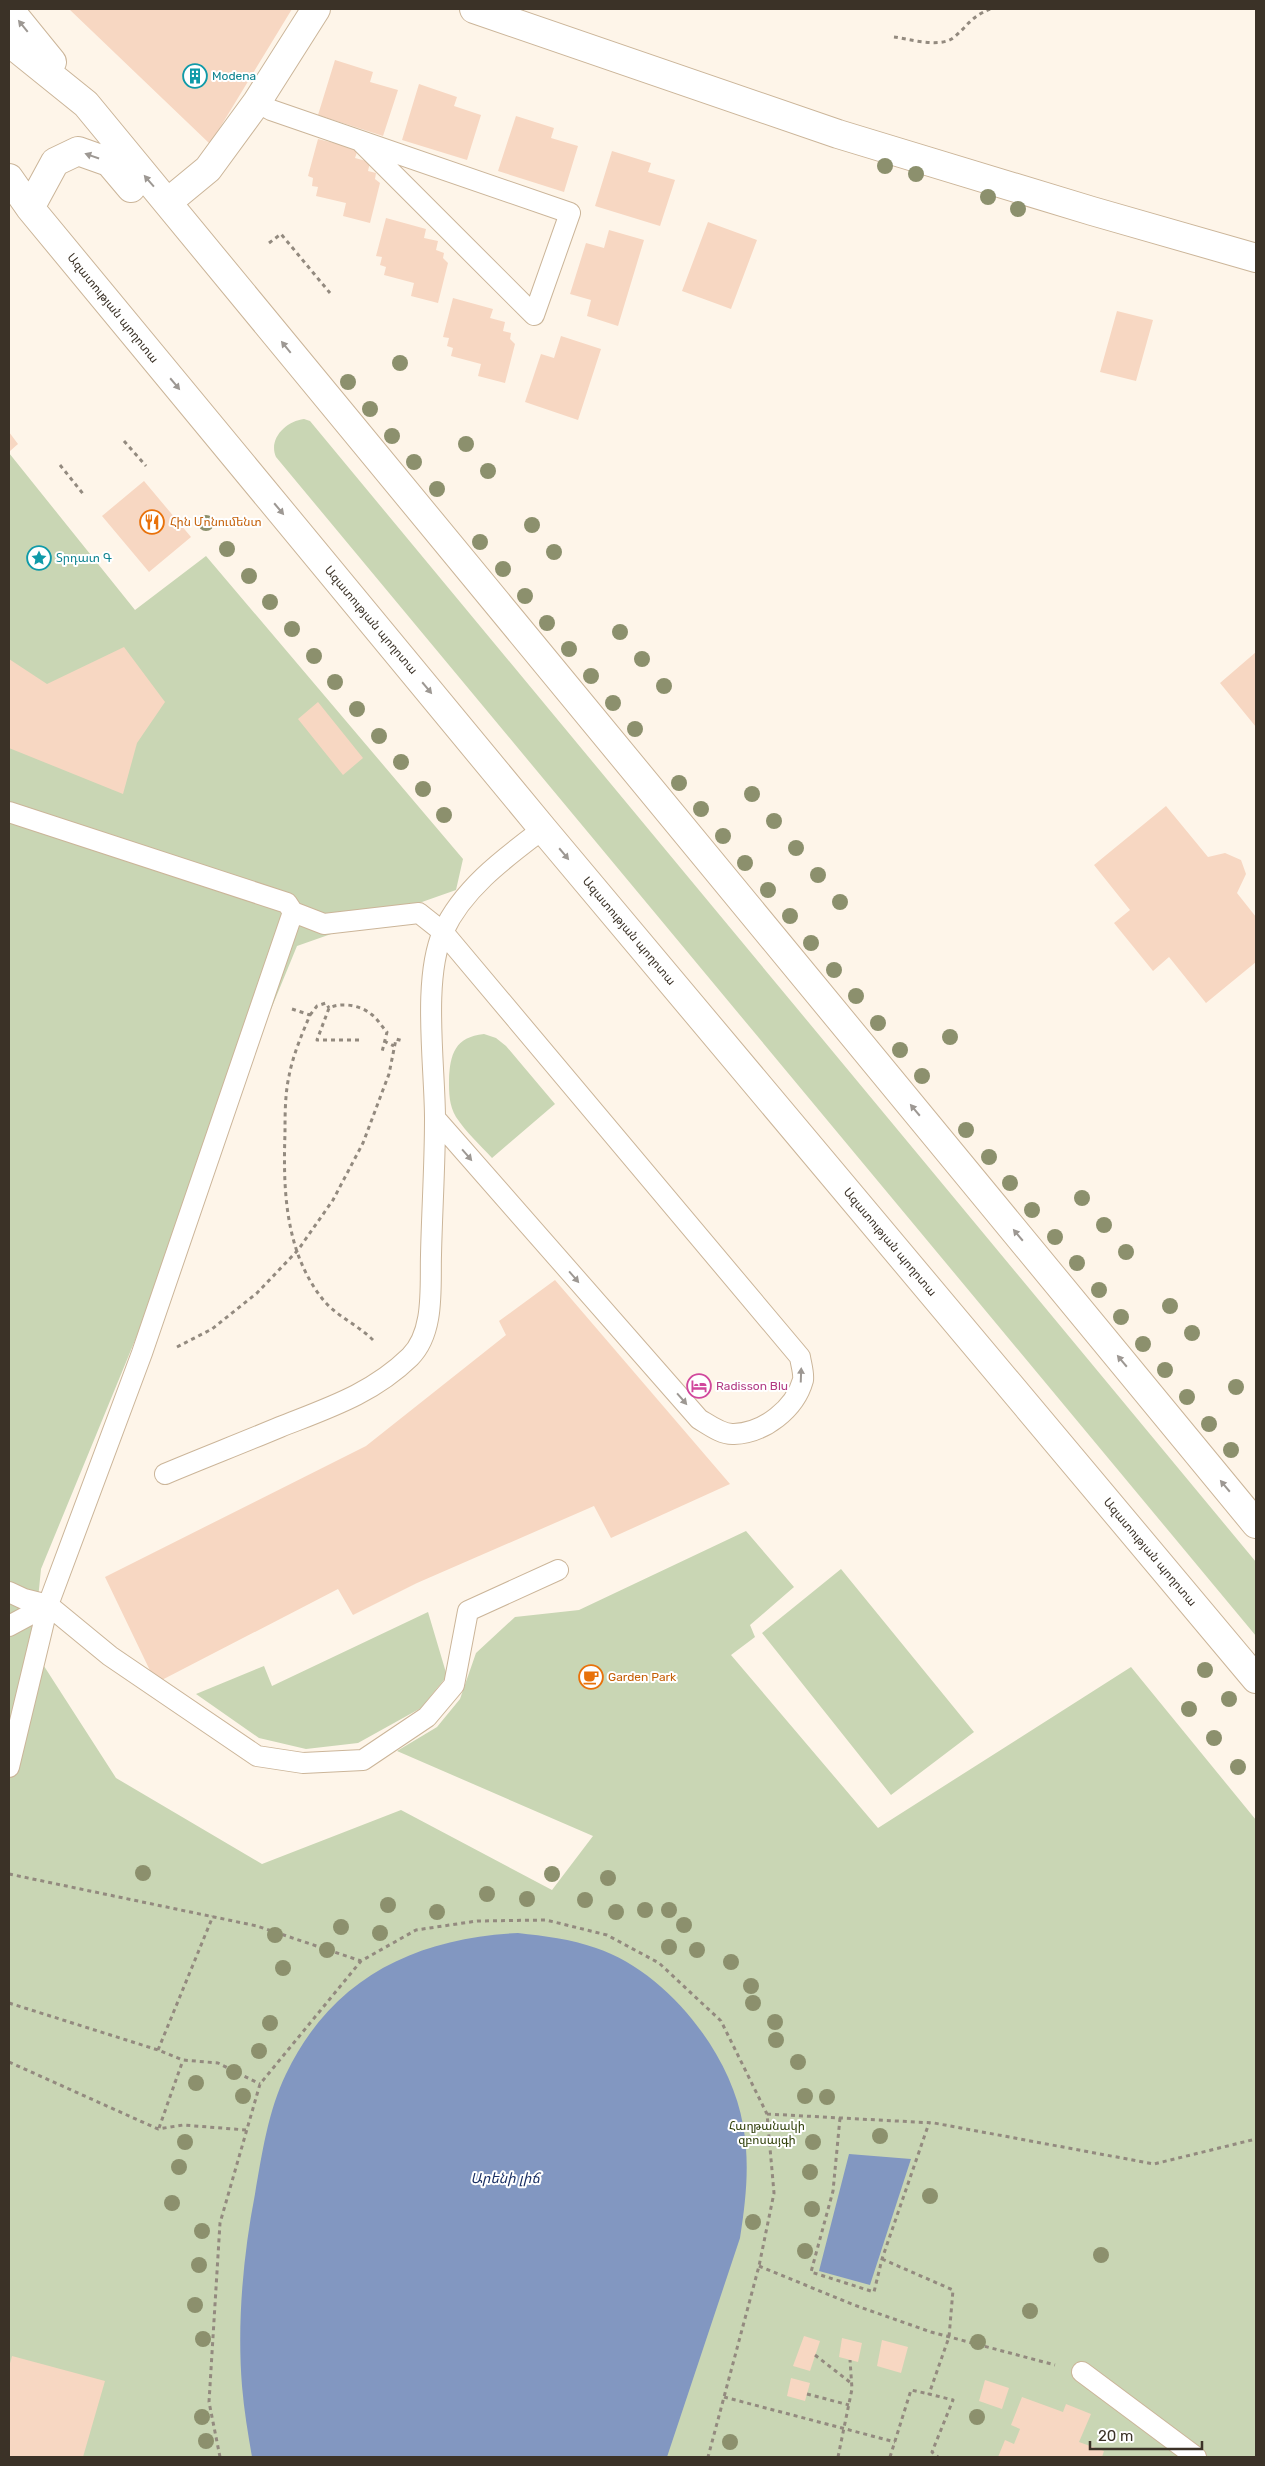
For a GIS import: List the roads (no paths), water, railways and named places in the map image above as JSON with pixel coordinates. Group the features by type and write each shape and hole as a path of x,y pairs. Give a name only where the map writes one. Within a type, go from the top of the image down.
{"main road":[{"path":"9,9 1256,1524"},
{"path":"168,202 208,169 257,102 316,9"},
{"path":"474,9 838,134 1092,212 1256,258"},
{"path":"9,42 86,104"},
{"path":"30,208 55,162 78,151 109,162 218,287 253,307"},
{"name":"Ազատության պողոտա","path":"9,178 30,208 543,829 1256,1680"}],"lane":[{"path":"257,102 271,110 362,143 570,214 534,315 362,143"},
{"path":"9,812 287,903 293,912 324,924 419,914 443,932 800,1357 803,1378 795,1397 776,1419 755,1430 733,1434 714,1428 699,1419 435,1118"},
{"path":"165,1474 358,1396 410,1356 422,1341 427,1322 430,1287 435,1118 432,994 438,949 443,932 461,904 502,861 543,829"},
{"path":"9,1767 48,1605 142,1353 293,912"},
{"path":"9,1592 24,1599 48,1605 110,1656 257,1756 303,1763 363,1760 427,1716 454,1685 468,1611 558,1570"},
{"path":"9,1626 48,1605"},
{"path":"1082,2372 1196,2457"}],"water":[{"name":"Արենի լիճ","path":"518,1933 557,1938 587,1945 622,1959 647,1975 670,1995 710,2043 725,2070 736,2098 743,2125 747,2167 740,2238 667,2457 252,2457 242,2386 240,2338 244,2265 263,2148 270,2118 286,2074 305,2041 327,2012 352,1989 381,1969 411,1954 445,1944 480,1937"},
{"path":"849,2154 911,2159 870,2285 819,2271"}],"place":[{"name":"Modena","path":"195,76"},
{"name":"Հին Մոնումենտ","path":"152,522"},
{"name":"Տրդատ Գ","path":"39,558"},
{"name":"Radisson Blu","path":"699,1386"},
{"name":"Garden Park","path":"591,1677"}],"park label":[{"name":"Հաղթանակի զբոսայգի","path":"767,2133"}]}
